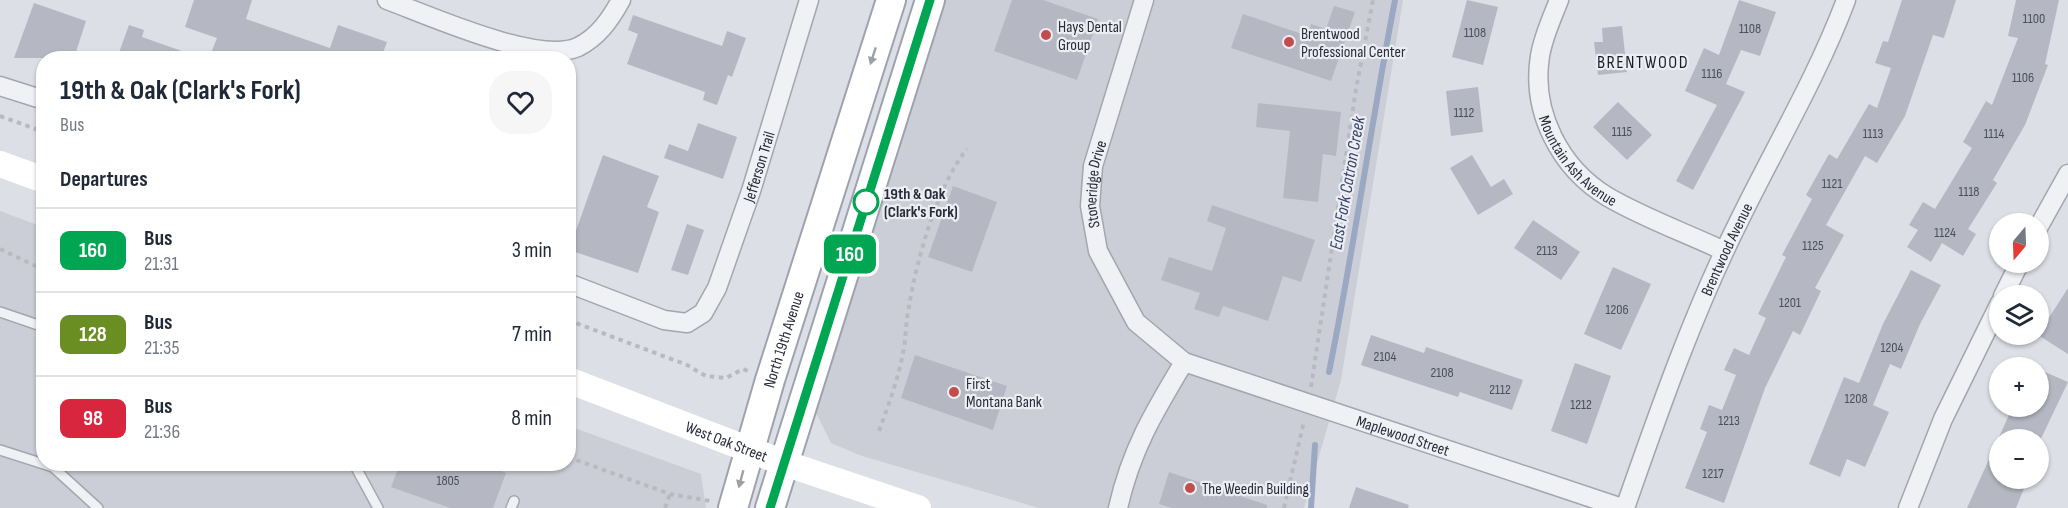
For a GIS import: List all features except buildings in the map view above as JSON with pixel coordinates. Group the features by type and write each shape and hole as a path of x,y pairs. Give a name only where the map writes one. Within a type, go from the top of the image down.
{"main road":[{"name":"North 19th Avenue","path":"733,508 748,449 891,0"},
{"path":"770,508 930,0"},
{"path":"0,164 36,177"},
{"name":"West Oak Street","path":"576,383 784,463 918,508"}],"street":[{"path":"387,0 515,45 544,51"},
{"path":"562,51 577,47 594,36 609,22 621,0"},
{"name":"Jefferson Trail","path":"576,286 664,320 687,323 703,313 717,288 751,190 809,0"},
{"name":"Stoneridge Drive","path":"1144,0 1093,166 1090,206 1098,251 1136,322 1184,362"},
{"name":"Mountain Ash Avenue","path":"1559,0 1540,56 1538,79 1547,127 1557,146 1588,182 1606,196 1724,251"},
{"name":"Brentwood Avenue","path":"1624,508 1670,382 1724,251 1813,78 1846,0"},
{"path":"0,86 36,97"},
{"path":"2046,213 2068,174"},
{"path":"1908,508 1943,419 1989,325"},
{"path":"1118,508 1126,474 1145,427 1184,362"},
{"name":"Maplewood Street","path":"1184,362 1624,508"}],"lane":[{"path":"0,312 36,324"},
{"path":"0,450 36,460"},
{"path":"59,471 98,508"},
{"path":"358,471 378,508"}],"path":[{"path":"1284,508 1308,403 1356,89 1372,0"},
{"path":"0,116 36,129"},
{"path":"879,431 899,368 909,305 923,246 953,166 967,149"},
{"path":"0,249 36,266"},
{"path":"576,323 687,365 706,376 726,378 742,369 770,380"},
{"path":"576,460 670,494 689,496 733,508"},
{"path":"665,508 670,494"}],"shaded area":[{"path":"941,0 1403,0 1341,380 1304,508 1039,508 862,456 831,443 813,407"},
{"path":"0,211 36,224 36,471 576,471 576,429 701,474 706,508 0,508"}],"waterway":[{"name":"East Fork Catron Creek","path":"1329,372 1395,0"},
{"name":"East Fork Catron Creek","path":"1311,508 1315,445"}],"bus line":[{"name":"160","path":"770,508 930,0"}],"place":[{"name":"Hays Dental Group","path":"1046,35"},
{"name":"Brentwood Professional Center","path":"1289,42"},
{"name":"19th & Oak (Clark's Fork)","path":"866,202"},
{"name":"First Montana Bank","path":"954,392"},
{"name":"The Weedin Building","path":"1190,488"}],"district":[{"name":"BRENTWOOD","path":"1643,62"}]}
